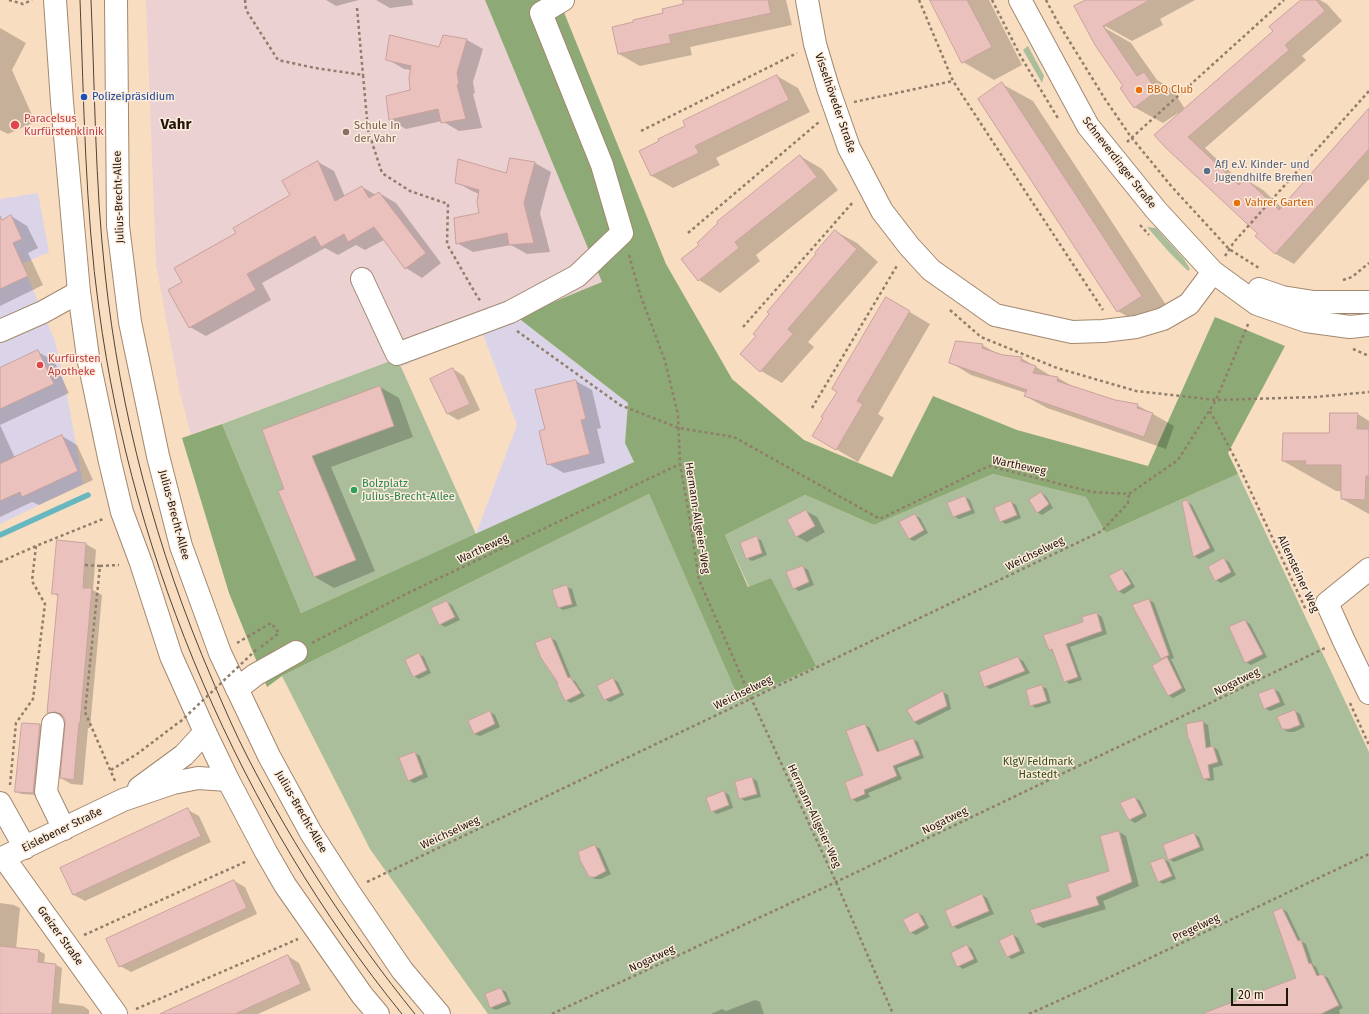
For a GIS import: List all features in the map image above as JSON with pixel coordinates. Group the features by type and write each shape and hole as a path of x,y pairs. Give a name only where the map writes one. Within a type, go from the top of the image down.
{"main road":[{"path":"55,0 79,292 88,357 122,512 141,564 171,656 228,780 285,885 362,995 378,1014"},
{"name":"Julius-Brecht-Allee","path":"116,0 118,226 130,322 158,456 181,546 220,652 269,756 311,833 402,970 439,1014"},
{"path":"362,278 397,354 510,312 577,276 622,232 602,165 541,13 563,0"},
{"name":"Visselhöveder Straße","path":"807,0 815,44 848,148 882,211 909,246 931,270 995,316 1072,332 1115,330 1136,327 1164,319 1189,304 1213,272"},
{"name":"Schneverdinger Straße","path":"1020,0 1088,126 1156,210 1213,272 1257,304 1306,321 1350,327 1369,325"},
{"name":"Schneverdinger Straße","path":"1213,272 1282,298 1314,302 1369,302"},
{"path":"0,331 43,312 79,292"},
{"path":"1369,569 1327,603 1334,645 1369,693"},
{"path":"237,689 255,675 296,652"},
{"path":"53,724 46,792 64,828"},
{"name":"Eislebener Straße","path":"123,800 184,754 205,732"},
{"name":"Eislebener Straße","path":"2,859 123,800 173,783 198,778 228,780"},
{"path":"0,803 25,848"},
{"name":"Greizer Straße","path":"2,859 66,943 124,1013"}],"path":[{"path":"9,0 23,4 32,0"},
{"path":"245,0 246,10 278,60 316,68 363,75"},
{"path":"919,0 953,81 1115,330"},
{"path":"1046,0 1061,28 1105,99 1131,137 1172,187 1229,249 1259,268"},
{"path":"1112,156 1131,137 1284,0"},
{"path":"357,8 368,130 382,173 410,191 448,204 447,244 478,298 497,317 620,405 678,428"},
{"path":"641,131 815,44"},
{"path":"688,233 834,107 953,81"},
{"path":"1229,249 1369,91"},
{"path":"743,327 868,185"},
{"name":"Hermann-Allgeier-Weg","path":"622,232 640,294 665,361 678,415 680,464 699,580 751,698 836,882 893,1014"},
{"path":"812,408 909,246"},
{"path":"1340,282 1352,277 1369,263"},
{"path":"1129,494 1178,460 1216,400 1257,304"},
{"path":"945,306 981,338 1057,368 1136,391 1216,400 1316,397 1369,392"},
{"name":"Allensteiner Weg","path":"1210,411 1238,464 1308,613"},
{"name":"Wartheweg","path":"678,428 734,437 880,519 988,466 1092,492 1129,494"},
{"name":"Wartheweg","path":"296,652 408,593 680,464"},
{"name":"Weichselweg","path":"349,892 373,879 1102,531 1128,503 1129,494"},
{"path":"0,562 122,512"},
{"path":"0,803 9,792 16,723 34,699 45,604 32,581 36,546"},
{"path":"84,565 100,566 141,564"},
{"path":"100,566 85,712 123,800"},
{"path":"111,770 137,754 180,722 257,649 279,633 271,623 220,652"},
{"path":"1321,641 1334,645 1327,655"},
{"name":"Nogatweg","path":"552,1014 836,882 1334,645"},
{"path":"1347,697 1369,745"},
{"path":"66,943 266,852"},
{"name":"Pregelweg","path":"1029,1014 1369,854"},
{"path":"124,1013 317,930"}],"shaded area":[{"name":"Schule In der Vahr","path":"146,0 485,0 603,282 401,367 393,360 191,435 180,393 156,264"},
{"path":"38,193 49,252 22,264 55,341 68,400 83,484 0,524 0,199"},
{"path":"517,317 628,403 625,443 634,462 476,534 517,425 482,332"}],"green space":[{"path":"485,0 559,0 666,264 732,379 804,440 892,477 933,396 1017,430 1148,466 1215,317 1285,346 1228,453 1238,474 1106,533 1086,497 993,474 874,525 805,495 725,535 748,587 771,578 816,666 740,701 649,494 282,676 267,687 229,593 182,438 222,424 301,613 634,462 625,443 628,403 517,317 602,282"},
{"path":"1028,46 1044,76 1042,83 1023,50"},
{"path":"1147,227 1156,228 1184,259 1190,269 1188,271 1169,252"},
{"name":"Bolzplatz Julius-Brecht-Allee","path":"393,360 401,367 476,534 301,613 222,424"},
{"name":"KlgV Feldmark Hastedt","path":"993,474 1087,497 1106,533 1238,474 1369,752 1369,1014 488,1014 370,849 282,676 649,494 740,700 772,578 749,587 725,535 805,495 874,525"}],"building":[{"path":"683,0 768,0 771,13 669,35 671,43 618,54 612,27 663,13 662,9 683,4"},
{"path":"930,0 967,0 992,47 962,63"},
{"path":"1086,0 1150,0 1103,26 1137,76 1144,72 1157,91 1134,108 1120,88 1123,86 1095,45 1074,6"},
{"path":"1301,0 1316,0 1325,11 1285,45 1289,50 1188,137 1239,185 1245,178 1279,210 1369,108 1369,149 1275,254 1255,236 1258,234 1154,135 1273,31 1269,27"},
{"path":"390,35 439,47 443,35 467,39 457,73 459,84 457,85 466,119 441,123 438,109 389,120 386,96 410,90 409,78 411,66 386,60"},
{"path":"777,75 789,100 695,146 699,153 651,176 639,151 659,141 658,139 685,126 683,121"},
{"path":"1002,82 1142,296 1117,312 978,99"},
{"path":"800,155 817,177 735,242 739,248 698,281 681,259 699,245 697,243 718,223 717,222"},
{"path":"510,158 535,162 524,203 534,243 509,245 507,233 456,244 454,218 479,213 477,202 479,190 455,183 458,159 506,173"},
{"path":"318,161 335,201 362,186 369,198 379,192 426,253 405,269 374,227 348,242 344,234 321,247 315,236 247,274 256,290 189,328 168,290 182,282 174,268 236,233 233,228 290,195 282,181"},
{"path":"11,215 22,239 13,243 28,276 0,289 0,216 2,220"},
{"path":"835,230 857,249 788,329 793,334 760,372 740,354 756,336 753,334 769,314 767,312"},
{"path":"886,297 910,311 857,401 863,404 836,450 812,436 823,418 821,417 837,392 832,389"},
{"path":"956,341 983,344 982,348 1003,355 1022,357 1021,361 1036,366 1033,373 1058,377 1057,381 1115,400 1138,404 1137,408 1153,413 1144,437 1024,396 1027,390 949,363"},
{"path":"38,350 54,384 0,409 0,368"},
{"path":"453,368 470,404 447,414 430,379"},
{"path":"576,380 586,419 581,420 590,454 547,465 539,431 545,429 535,390"},
{"path":"380,386 394,426 312,456 356,560 314,577 278,491 284,489 262,430"},
{"path":"1330,413 1358,413 1357,429 1369,429 1369,476 1366,476 1365,500 1341,499 1341,465 1305,465 1306,461 1282,461 1283,433 1329,433"},
{"path":"62,435 78,471 22,497 20,492 0,501 0,464"},
{"path":"1041,492 1049,504 1037,513 1029,500"},
{"path":"965,496 971,510 953,517 947,503"},
{"path":"1187,500 1210,548 1193,557 1182,502"},
{"path":"1011,501 1017,515 1000,522 994,508"},
{"path":"806,510 815,526 796,537 787,520"},
{"path":"915,514 924,530 909,539 899,522"},
{"path":"757,536 762,553 746,559 740,543"},
{"path":"57,540 86,543 83,588 92,588 74,780 60,778 65,719 61,714 55,712 47,713 58,594 52,594"},
{"path":"1224,558 1231,572 1215,581 1208,567"},
{"path":"803,566 809,582 793,589 786,572"},
{"path":"1122,569 1131,584 1118,592 1109,576"},
{"path":"567,585 572,604 558,608 552,590"},
{"path":"1149,599 1169,655 1161,659 1132,605"},
{"path":"447,601 455,617 439,625 431,608"},
{"path":"1097,613 1102,631 1066,644 1078,677 1064,682 1052,649 1049,650 1043,635 1083,622 1082,617"},
{"path":"1245,620 1263,654 1245,663 1229,627"},
{"path":"551,637 568,678 570,677 581,693 565,701 557,684 558,683 541,658 535,643"},
{"path":"419,653 427,670 413,677 405,660"},
{"path":"1018,657 1025,671 984,687 979,672"},
{"path":"1167,657 1182,688 1168,696 1152,666"},
{"path":"613,678 620,693 604,700 597,686"},
{"path":"1042,685 1047,701 1030,706 1026,690"},
{"path":"1274,688 1280,702 1264,709 1258,694"},
{"path":"943,691 947,706 914,722 907,710"},
{"path":"1295,710 1300,725 1289,729 1282,729 1277,717"},
{"path":"490,711 495,724 474,734 468,721"},
{"path":"1203,721 1206,748 1213,746 1218,762 1208,765 1210,778 1203,779 1188,739 1186,724"},
{"path":"22,723 40,724 33,793 15,792"},
{"path":"865,724 877,752 913,738 920,755 893,766 897,776 864,790 865,794 851,800 845,782 863,775 846,731"},
{"path":"415,752 423,774 408,781 399,758"},
{"path":"752,777 757,794 739,799 735,782"},
{"path":"724,791 729,805 711,812 706,798"},
{"path":"1135,797 1143,813 1129,820 1120,803"},
{"path":"188,808 201,836 73,895 60,868"},
{"path":"1119,831 1132,882 1096,897 1099,905 1035,924 1030,910 1071,897 1067,884 1109,871 1100,836"},
{"path":"1194,833 1200,847 1168,860 1163,845"},
{"path":"595,845 606,871 595,877 589,877 579,858 578,852"},
{"path":"1164,858 1172,876 1158,882 1150,863"},
{"path":"234,880 247,908 119,967 106,939"},
{"path":"982,894 989,911 952,927 945,911"},
{"path":"1282,908 1298,941 1301,940 1309,964 1311,963 1317,976 1323,974 1339,1005 1321,1014 1204,1014 1296,978 1273,912"},
{"path":"918,912 925,925 910,933 903,920"},
{"path":"1013,934 1020,951 1007,957 999,941"},
{"path":"967,945 974,959 957,967 951,953"},
{"path":"0,946 39,950 38,962 56,964 52,1014 0,1014"},
{"path":"288,955 301,984 235,1014 160,1014"},
{"path":"501,988 507,1001 490,1008 485,994"}],"waterway":[{"path":"0,535 88,495"}],"tram line":[{"path":"80,0 88,194 94,272 99,310 115,405 138,499 167,592 203,683 244,771 292,856 344,937 402,1014"},
{"path":"91,0 97,171 105,273 120,377 143,480 157,530 192,630 212,679 238,739 266,792 305,858 346,922 391,984 415,1014"}],"place":[{"name":"BBQ Club","path":"1139,90"},
{"name":"Polizeipräsidium","path":"84,97"},
{"name":"Paracelsus Kurfürstenklinik","path":"15,125"},
{"name":"Schule In der Vahr","path":"346,132"},
{"name":"AfJ e.V. Kinder- und Jugendhilfe Bremen","path":"1207,171"},
{"name":"Vahrer Garten","path":"1237,203"},
{"name":"Kurfürsten Apotheke","path":"40,365"},
{"name":"Bolzplatz Julius-Brecht-Allee","path":"354,490"}],"district":[{"name":"Vahr","path":"176,125"}]}
